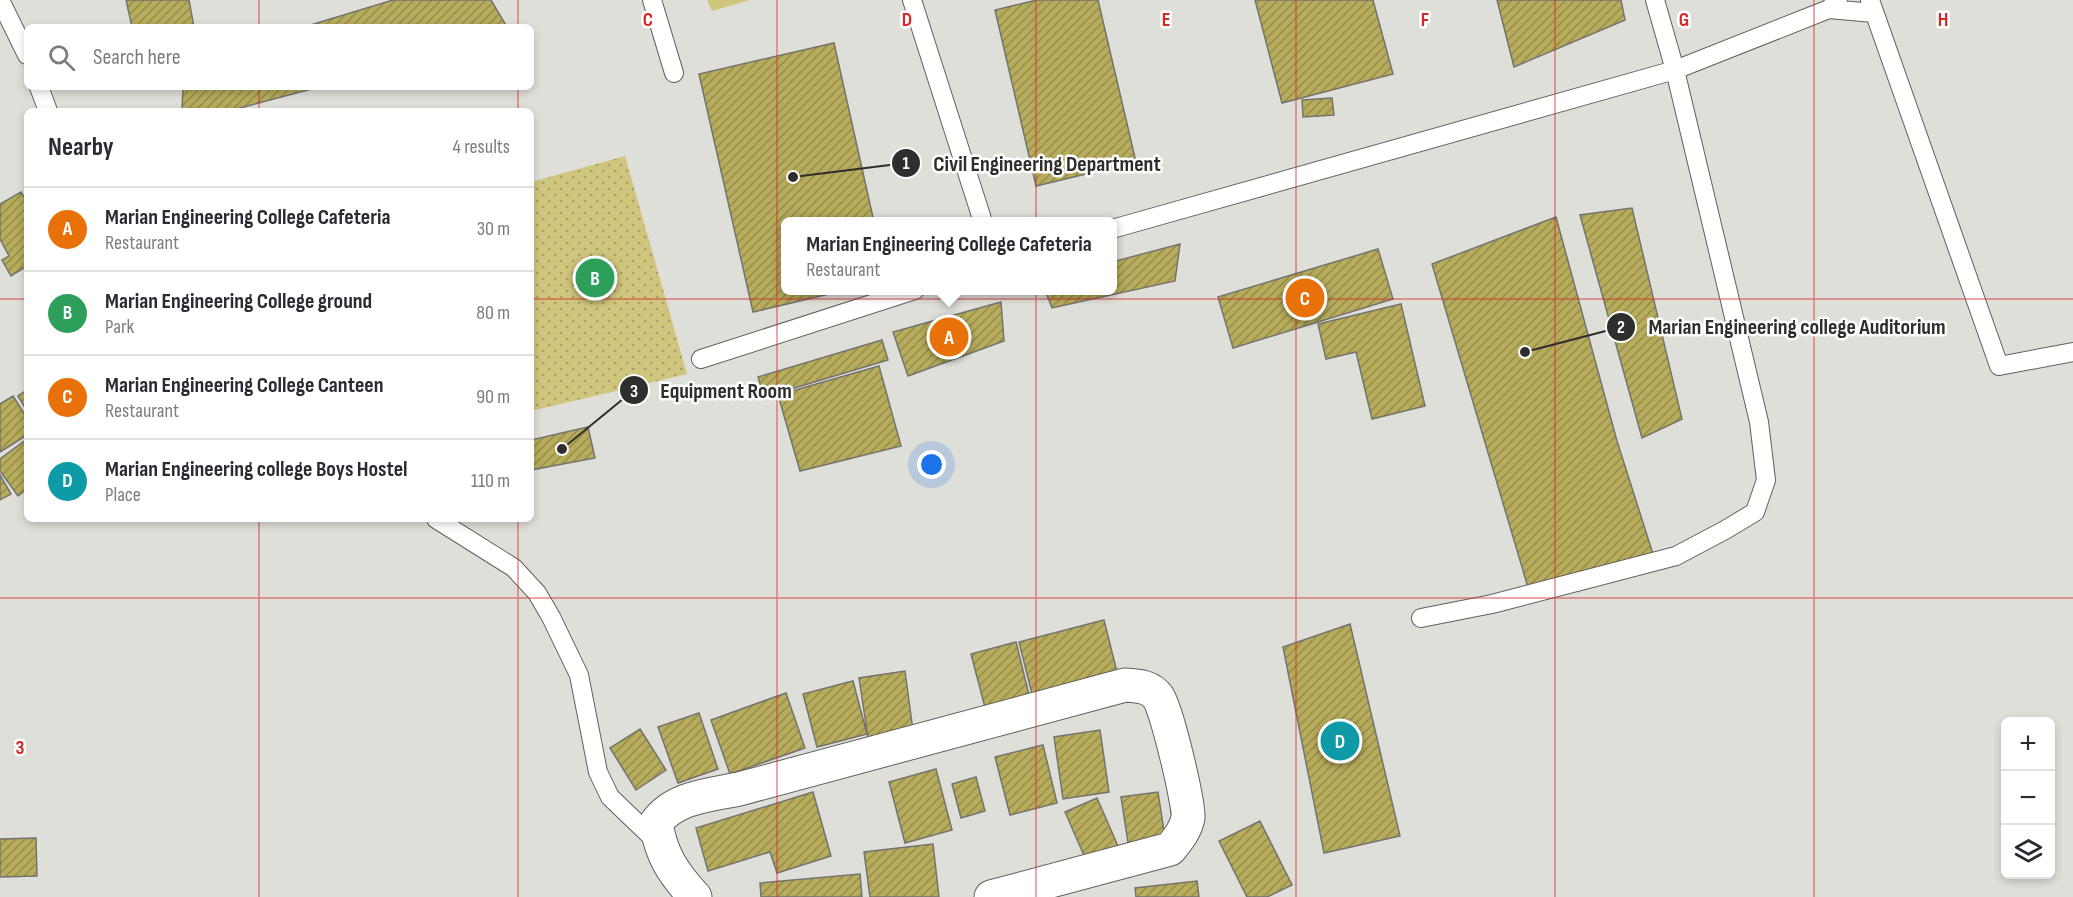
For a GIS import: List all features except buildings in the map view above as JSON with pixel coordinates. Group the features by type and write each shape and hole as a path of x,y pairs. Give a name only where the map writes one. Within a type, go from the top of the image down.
{"street":[{"path":"695,897 677,877 659,845 656,823 663,812 678,803 1125,685 1144,686 1159,698 1169,725 1188,815 1182,835 1170,849 991,897"}],"lane":[{"path":"0,0 24,49"},
{"path":"652,0 674,73"},
{"path":"912,0 980,217"},
{"path":"1421,618 1492,604 1676,555 1755,512 1766,480 1759,422 1676,70 1655,0"},
{"path":"1117,228 1676,70 1834,4 1872,7 1999,366 2073,352"},
{"path":"40,90 47,108"},
{"path":"701,359 902,295"},
{"path":"441,522 514,568 537,593 579,675 598,772 610,797 659,845"}],"shaded area":[{"path":"707,0 750,0 712,11"},
{"path":"625,156 687,374 534,410 534,181"}],"place":[{"name":"Civil Engineering Department","path":"793,177"},
{"name":"Marian Engineering College ground","path":"595,278"},
{"name":"Marian Engineering College Canteen","path":"1305,298"},
{"name":"Marian Engineering College Cafeteria","path":"949,337"},
{"name":"Marian Engineering college Auditorium","path":"1525,352"},
{"name":"Equipment Room","path":"562,449"},
{"name":"Marian Engineering college Boys Hostel","path":"1340,741"}]}
